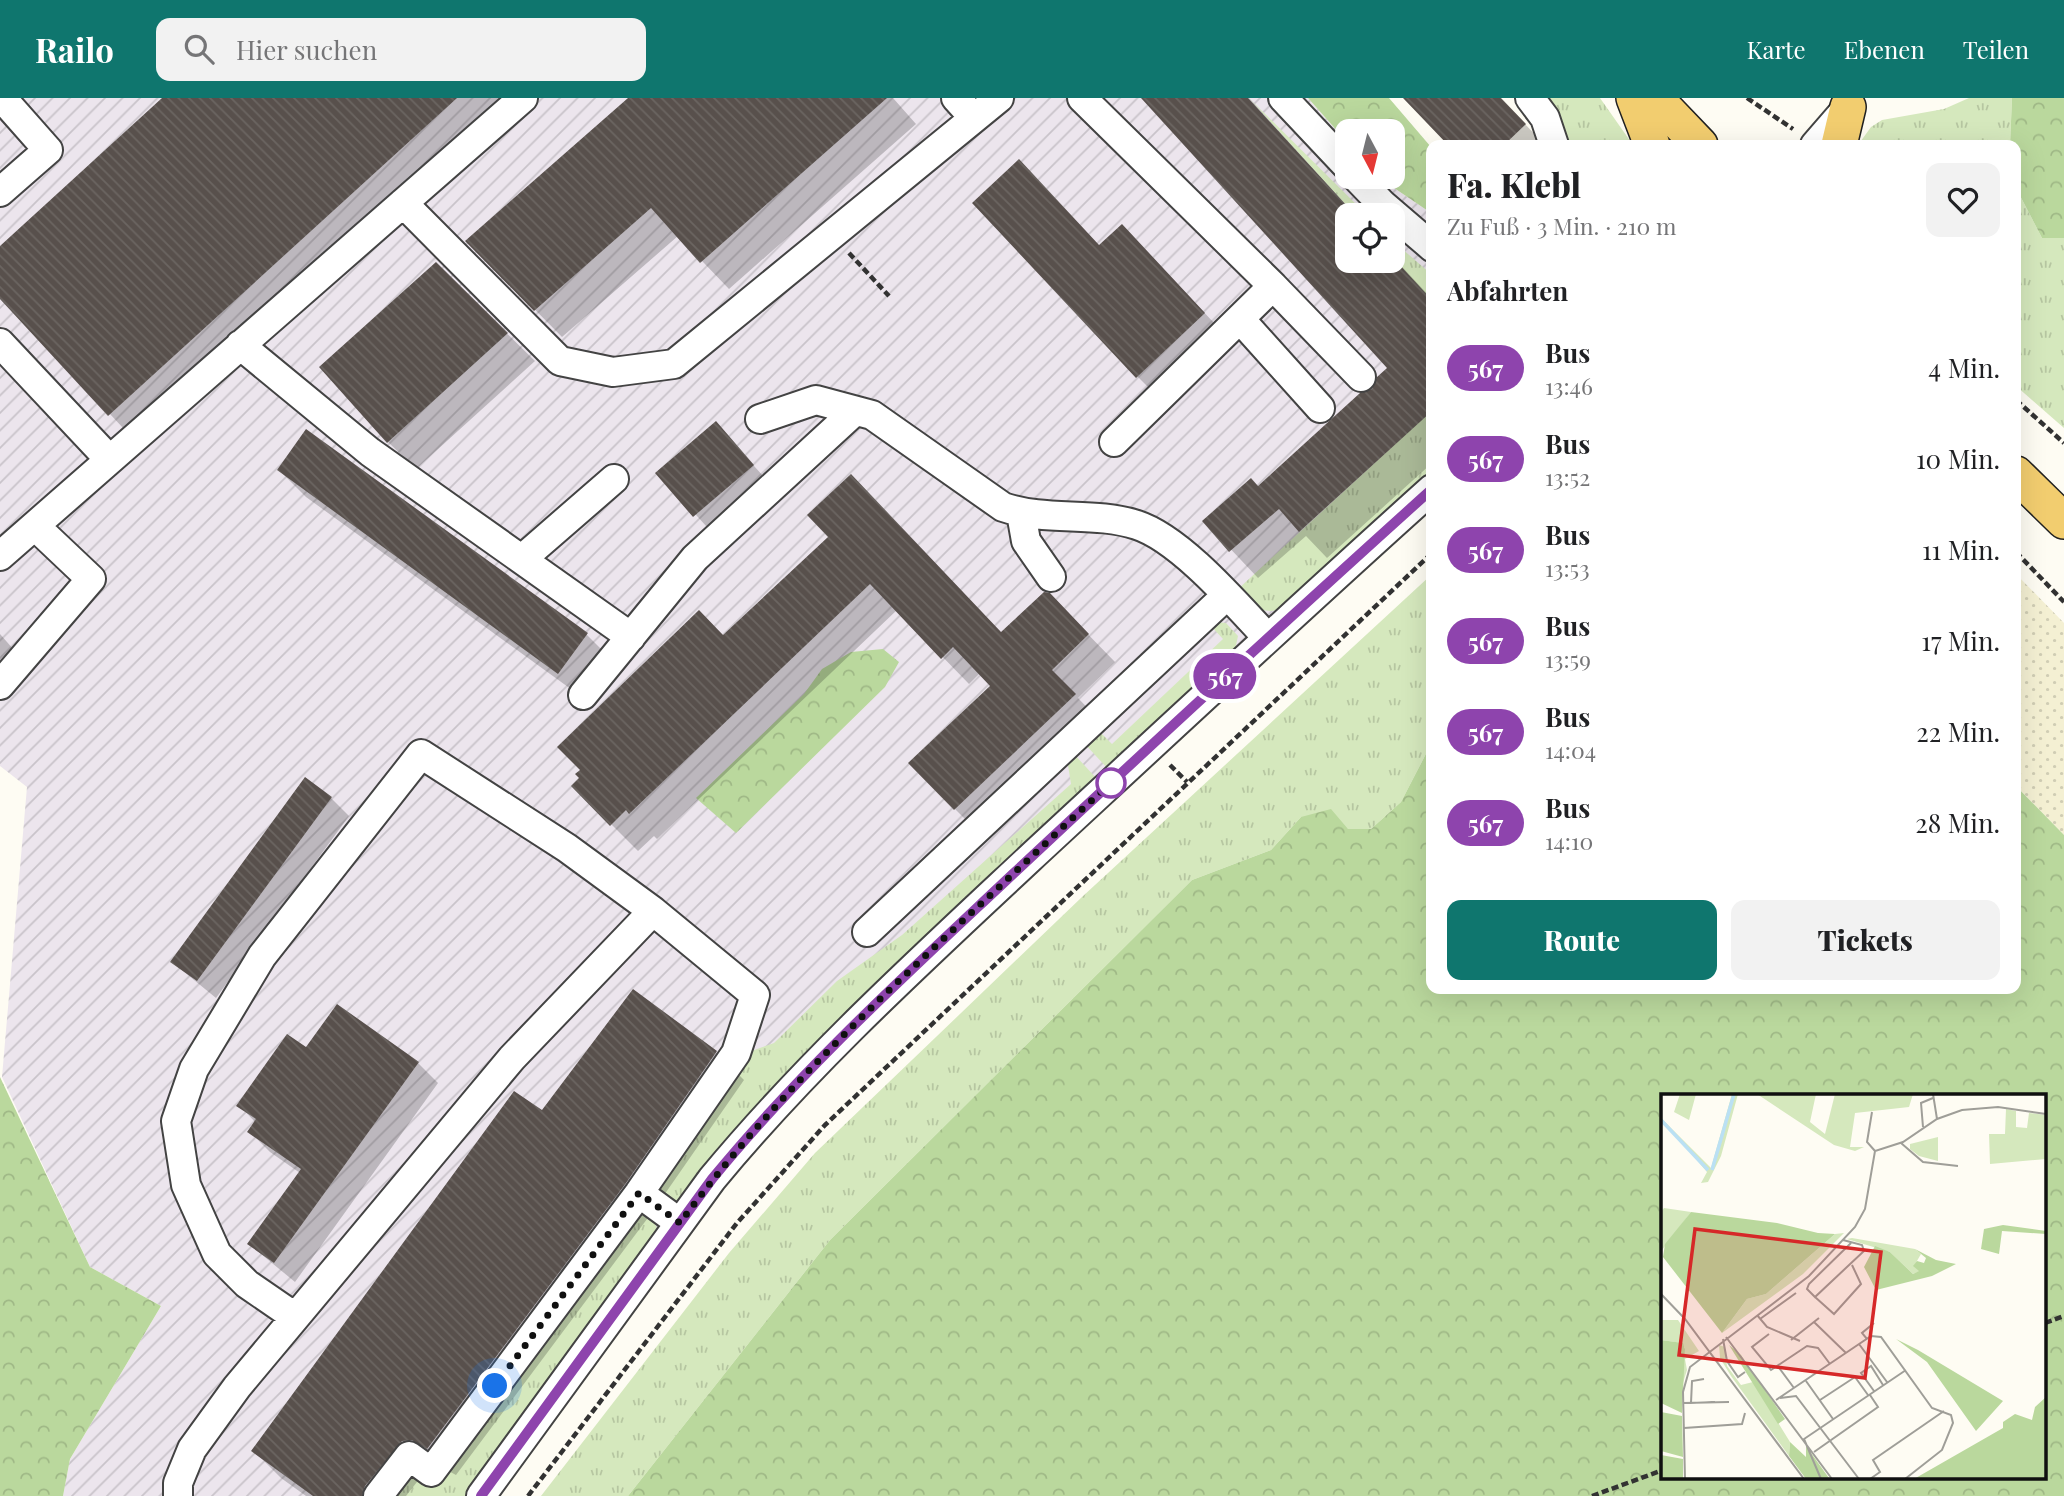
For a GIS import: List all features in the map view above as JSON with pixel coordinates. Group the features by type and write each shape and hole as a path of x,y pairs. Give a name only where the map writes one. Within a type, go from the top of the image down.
{"main road":[{"path":"1634,98 1650,140"},
{"path":"1655,98 1695,140"},
{"path":"1840,140 1851,103"},
{"path":"2021,479 2064,521"}],"street":[{"path":"0,192 48,150 2,98"},
{"path":"0,556 523,98"},
{"path":"403,203 560,361 613,372 674,364 832,234 965,108 999,98"},
{"path":"1082,98 1273,286 1361,377"},
{"path":"1283,98 1335,153"},
{"path":"1530,98 1545,118 1553,140"},
{"path":"1805,138 1851,103"},
{"path":"1368,189 1426,242"},
{"path":"1114,442 1273,286"},
{"path":"1240,319 1320,408"},
{"path":"0,344 110,459"},
{"path":"240,345 370,452 631,637"},
{"path":"760,418 816,400 872,415 975,490 1003,507 1021,513 1086,517 1137,525 1191,561 1267,636"},
{"path":"583,695 695,558 855,411"},
{"path":"522,559 614,479"},
{"path":"481,1496 680,1223 747,1137 907,973 1267,636 1426,494"},
{"path":"1021,513 1026,541 1051,577"},
{"path":"0,685 91,579 35,526"},
{"path":"867,932 1227,595"},
{"path":"295,1317 247,1284 217,1254 186,1185 176,1121 194,1069 262,956 421,754 567,848 653,911 755,995 736,1053 639,1193 431,1472 409,1456 378,1496"},
{"path":"178,1496 178,1483 192,1449 295,1317 512,1058 653,911"},
{"path":"639,1193 680,1223"}],"path":[{"path":"1747,98 1805,138"},
{"path":"832,234 889,296"},
{"path":"2021,404 2064,443"},
{"path":"2021,557 2064,602"},
{"path":"528,1496 737,1223 802,1149 1426,559"},
{"path":"1165,760 1187,782"},
{"path":"2046,1323 2064,1316"},
{"path":"1592,1496 1661,1471"}],"shaded area":[{"path":"0,98 1308,98 1335,128 1335,189 1396,189 1426,210 1426,478 862,1002 468,1496 63,1496 70,1459 161,1306 90,1267 2,1077 27,787 0,766"},
{"path":"2021,579 2064,623 2064,835 2021,791"}],"green space":[{"path":"1249,98 1335,183 1335,189 1341,189 1355,203 1344,203"},
{"path":"1308,98 1389,98 1426,141 1426,210 1396,189 1405,189 1405,119 1335,119 1335,128"},
{"path":"1542,98 1600,98 1629,140 1561,140"},
{"path":"1969,98 2012,98 2010,140 1862,140 1871,127 1882,120 1944,109"},
{"path":"2012,98 2064,98 2064,238 2042,238 2021,198 2021,140 2010,140"},
{"path":"2021,198 2042,238 2064,238 2064,428 2021,390"},
{"path":"1405,251 1426,270 1426,294 1405,271"},
{"path":"1426,416 1426,479 1281,609 1262,609 1237,590"},
{"path":"1426,580 1426,754 1401,802 1371,829 1348,829 1301,817 1271,850 1192,880 830,1240 628,1496 541,1496 729,1253 815,1153 1082,897"},
{"path":"1216,622 1226,623 1238,636 1235,650 1109,770 1083,742 1097,729 1112,744 1223,639 1210,625"},
{"path":"883,649 899,662 885,687 736,833 696,798 804,694 822,669 851,652"},
{"path":"1073,753 1098,780 678,1206 652,1187 746,1053 774,1043 837,981 902,935 1071,784 1067,759"},
{"path":"1426,754 1426,994 2021,994 2021,791 2064,835 2064,1496 628,1496 830,1240 1192,880 1271,850 1301,817 1331,809 1348,829 1371,829 1401,802"},
{"path":"0,1077 90,1267 161,1306 70,1459 63,1496 0,1496"},
{"path":"638,1205 651,1216 659,1232 468,1496 387,1496 407,1469 432,1480"}],"building":[{"path":"162,98 457,98 108,416 0,299 0,246"},
{"path":"628,98 887,98 700,263 651,208 534,311 465,241"},
{"path":"1141,98 1248,98 1344,203 1335,203 1335,273 1405,273 1405,271 1426,294 1426,416 1299,532 1279,509 1229,552 1202,521 1251,478 1258,486 1360,393 1372,389 1377,377 1387,368"},
{"path":"1403,98 1501,98 1526,124 1509,140 1443,140"},
{"path":"1019,159 1099,245 1122,224 1205,313 1136,378 972,203"},
{"path":"436,262 508,333 387,443 319,367"},
{"path":"716,421 754,465 693,517 655,473"},
{"path":"306,429 588,633 558,674 277,470"},
{"path":"851,474 1001,632 1044,592 1050,593 1089,634 1052,670 1076,694 954,810 908,763 990,686 953,647 941,659 870,584 629,814 626,810 610,826 571,786 579,778 575,774 580,770 557,747 699,610 723,635 828,537 807,515"},
{"path":"305,777 332,797 197,981 170,962"},
{"path":"633,989 717,1051 626,1183 427,1449 412,1440 402,1441 365,1486 362,1496 313,1496 251,1451 514,1091 542,1110"},
{"path":"337,1004 419,1062 274,1263 247,1244 301,1169 247,1132 256,1119 236,1106 287,1034 306,1047"}],"bus line":[{"name":"567","path":"481,1496 712,1179 780,1101 907,973 1267,636 1426,494"}],"route":[{"path":"495,1386 639,1193 680,1223 712,1179 780,1101 907,973 1111,783"}]}
